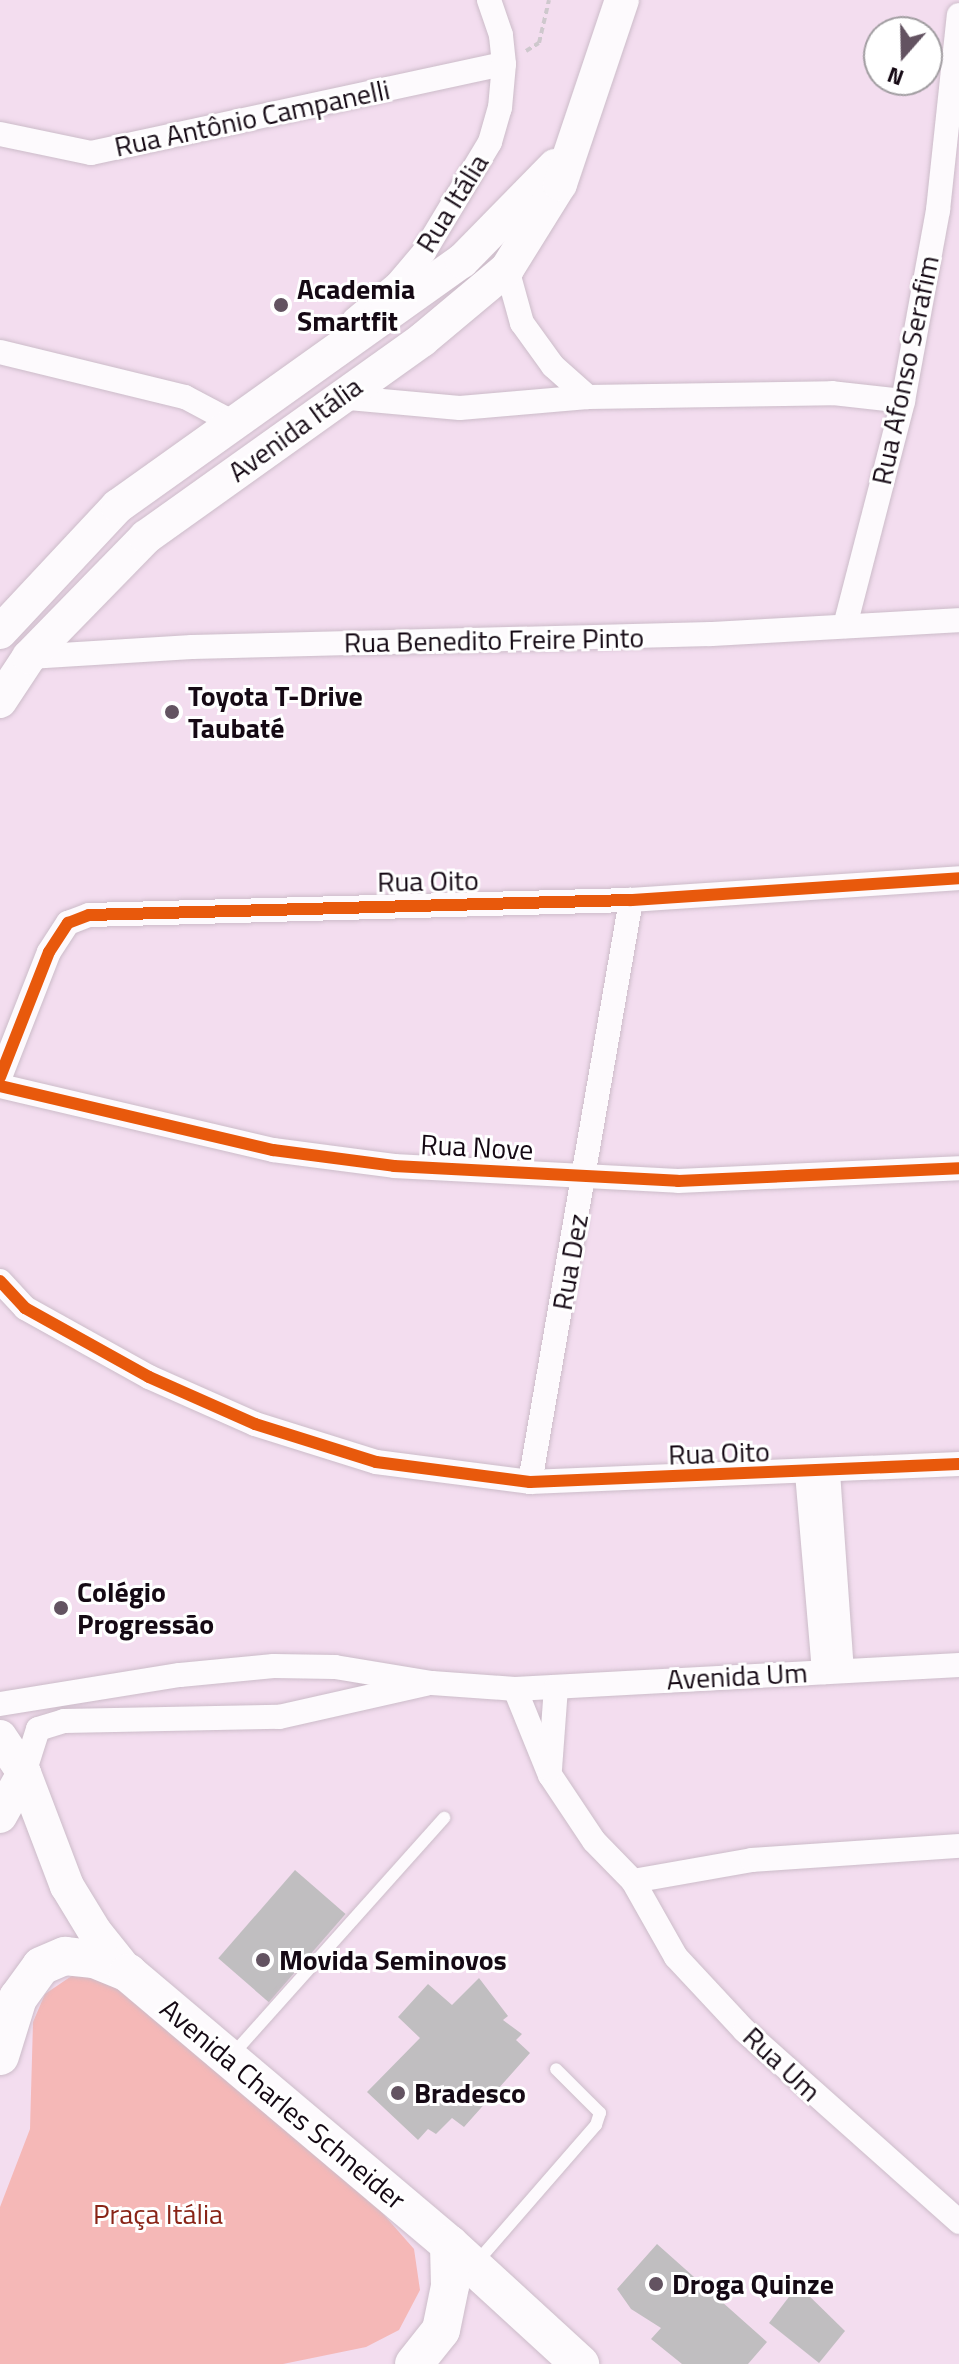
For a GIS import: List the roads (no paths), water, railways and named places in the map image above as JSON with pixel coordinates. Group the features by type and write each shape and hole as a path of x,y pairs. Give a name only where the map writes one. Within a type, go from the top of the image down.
{"main road":[{"name":"Avenida Itália","path":"0,701 29,657 146,537 338,397 422,340 507,269 560,184 622,0"},
{"name":"Avenida Itália","path":"0,632 118,506 462,261 571,148"},
{"path":"0,1737 24,1773 67,1886 95,1932 128,1973"},
{"path":"0,1816 24,1773"},
{"name":"Avenida Charles Schneider","path":"0,2056 18,1998 41,1966 65,1956 94,1959 128,1973 461,2256 580,2364"},
{"path":"414,2364 441,2330 450,2286 461,2256"}],"street":[{"name":"Rua Itália","path":"232,422 397,284 424,252 490,142 500,108 504,64 501,35 489,0"},
{"name":"Rua Afonso Serafim","path":"845,626 903,401 938,210 959,15"},
{"name":"Rua Antônio Campanelli","path":"0,134 91,153 504,64"},
{"path":"507,269 522,323 553,366 588,397"},
{"path":"0,352 185,397 232,422"},
{"path":"338,397 460,408 588,397 832,393 903,401"},
{"name":"Rua Benedito Freire Pinto","path":"29,657 192,647 959,620"},
{"name":"Rua Oito","path":"0,1077 49,952 68,923 89,915 631,900 959,878"},
{"name":"Rua Dez","path":"530,1482 631,900"},
{"name":"Rua Nove","path":"0,1086 273,1150 394,1166 678,1181 959,1168"},
{"name":"Rua Oito","path":"0,1281 25,1308 55,1327 255,1424 376,1462 530,1482 959,1464"},
{"path":"817,1472 833,1672"},
{"name":"Avenida Um","path":"432,1683 515,1689 959,1665"},
{"path":"0,1704 180,1675 274,1666 335,1667 432,1683"},
{"path":"24,1773 38,1729 64,1721 279,1717 432,1683"},
{"path":"550,1775 556,1687"},
{"name":"Rua Um","path":"515,1689 550,1775 594,1841 633,1881 676,1957 745,2031 959,2222"},
{"path":"633,1881 752,1860 959,1846"}],"lane":[{"path":"228,2059 444,1818"},
{"path":"461,2256 596,2125 600,2113 556,2069"}],"place":[{"name":"Academia Smartfit","path":"281,305"},
{"name":"Toyota T-Drive Taubaté","path":"172,712"},
{"name":"Colégio Progressão","path":"61,1608"},
{"name":"Movida Seminovos","path":"263,1960"},
{"name":"Bradesco","path":"398,2093"},
{"name":"Droga Quinze","path":"656,2284"}],"park label":[{"name":"Praça Itália","path":"158,2214"}]}
